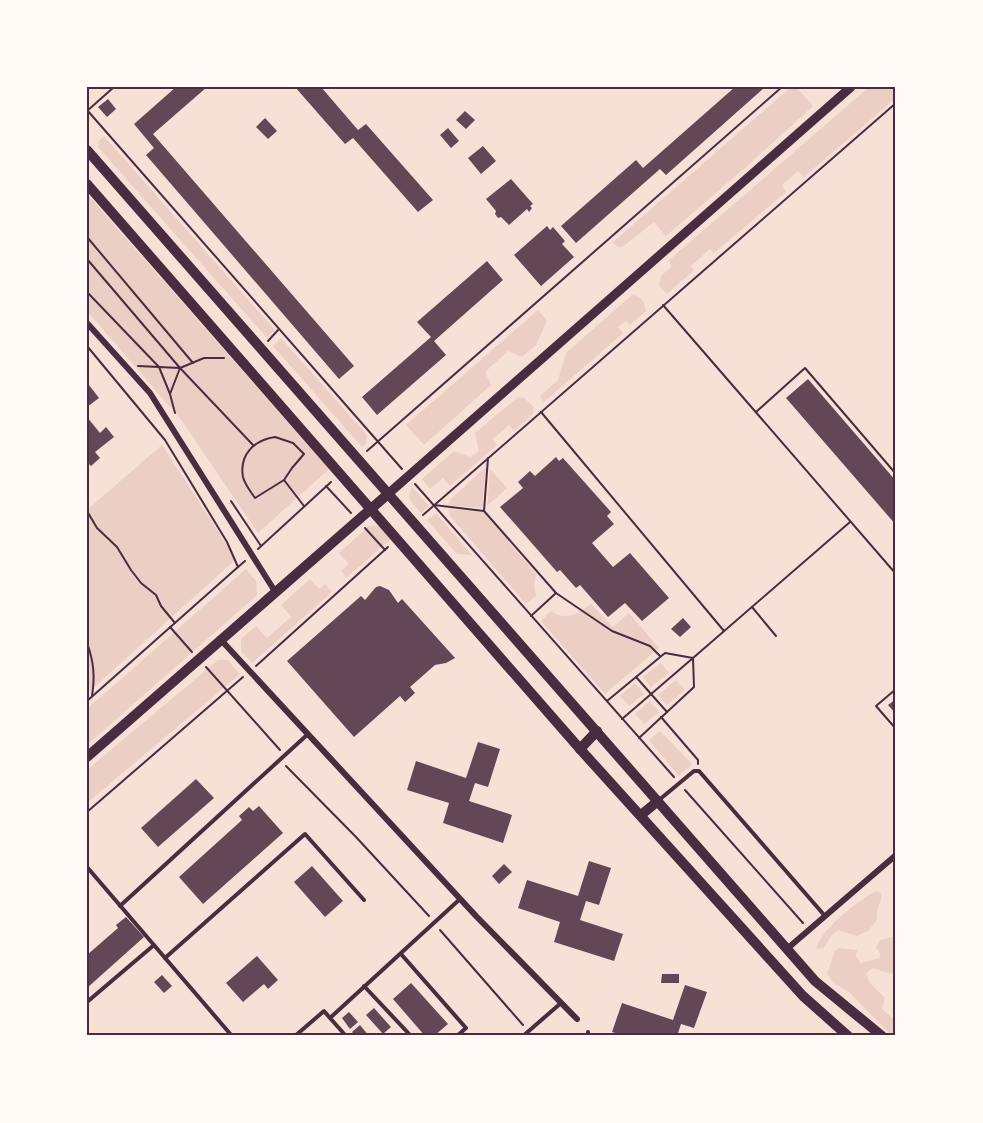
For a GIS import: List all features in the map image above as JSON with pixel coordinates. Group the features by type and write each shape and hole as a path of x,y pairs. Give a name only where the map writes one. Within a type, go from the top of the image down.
{"main road":[{"path":"87,150 815,981 882,1036"},
{"path":"87,184 580,749 803,996 849,1036"},
{"path":"87,757 388,494"},
{"path":"580,749 597,731"},
{"path":"641,815 658,801"},
{"path":"689,868 705,853"},
{"path":"803,996 815,981"}],"street":[{"path":"388,494 851,87"},
{"path":"87,323 150,393 276,593"},
{"path":"220,640 460,899 577,1019"},
{"path":"788,948 896,855"}],"lane":[{"path":"120,906 308,734"},
{"path":"658,801 694,771 699,771 825,916"},
{"path":"165,958 305,834 364,900"},
{"path":"87,867 232,1036"},
{"path":"330,1018 460,899"},
{"path":"87,1002 154,945"},
{"path":"401,954 466,1028 457,1036"},
{"path":"364,986 411,1036"},
{"path":"524,1036 561,1003"},
{"path":"295,1036 324,1011 346,1036"}],"path":[{"path":"114,87 87,110 809,930"},
{"path":"357,459 782,87"},
{"path":"414,523 896,103"},
{"path":"87,237 193,363"},
{"path":"87,259 180,368 253,445"},
{"path":"87,292 159,367 175,414"},
{"path":"663,305 896,574"},
{"path":"261,348 279,329"},
{"path":"87,346 165,440 227,542 238,567"},
{"path":"126,366 180,368 204,358 224,358"},
{"path":"170,394 180,368"},
{"path":"756,412 805,368 896,474"},
{"path":"541,412 724,631"},
{"path":"274,437 285,439 300,448 304,454 285,480 255,498 243,476 245,455 253,445 262,439 274,437"},
{"path":"484,511 488,458"},
{"path":"87,701 340,474"},
{"path":"285,480 304,506"},
{"path":"229,499 261,546"},
{"path":"434,505 484,511 556,593 612,631 650,646 661,656"},
{"path":"87,511 96,528 117,547 136,576 156,595 161,606 175,623"},
{"path":"622,719 851,522"},
{"path":"87,812 250,671 397,538"},
{"path":"531,616 556,593"},
{"path":"752,607 776,636"},
{"path":"170,627 284,755"},
{"path":"87,644 93,659 95,678 92,696"},
{"path":"607,701 665,653 693,658"},
{"path":"639,738 694,687 693,658"},
{"path":"636,677 667,712"},
{"path":"896,688 876,706 896,729"},
{"path":"661,717 698,760 699,771"},
{"path":"280,760 379,861 529,1031"}],"shaded area":[{"path":"791,87 796,87 813,106 746,167 666,236 654,222 624,246 619,247 612,243"},
{"path":"869,87 896,87 896,98 804,177 798,171 782,185 786,192 714,253 710,249 691,266 694,270 667,294 659,286 661,276 672,266 668,261"},
{"path":"104,136 275,330 267,338 98,147 99,141"},
{"path":"87,194 329,469 258,533 182,421 87,311"},
{"path":"632,295 642,300 646,311 630,325 626,321 618,327 623,333 544,402 540,396 558,380 566,353"},
{"path":"538,310 547,321 536,345 522,357 508,351 485,372 491,385 424,445 406,425"},
{"path":"281,338 367,435 366,444 362,447 273,346"},
{"path":"518,397 524,398 534,407 533,414 514,431 509,425 493,439 497,445 450,486 443,478 430,489 422,479 454,451 470,457 479,451 475,433"},
{"path":"162,445 236,559 90,691 87,688 87,510"},
{"path":"486,467 482,508 448,505 451,499"},
{"path":"490,469 507,488 487,506"},
{"path":"412,487 429,506 421,513 411,502 409,496"},
{"path":"448,509 483,512 536,574 534,584 536,596 526,604 450,516"},
{"path":"436,513 472,555 457,554 427,520"},
{"path":"369,526 380,527 391,539 346,578 341,571 349,564 339,553"},
{"path":"246,569 256,581 257,595 87,745 87,709"},
{"path":"310,579 319,589 325,584 332,592 252,663 241,651 241,639 256,626 267,638 291,617 281,605"},
{"path":"591,604 613,627 629,613 659,648 605,694 541,621 551,611 567,616"},
{"path":"218,660 228,660 240,674 87,803 87,770"},
{"path":"661,663 669,673 651,687 643,677"},
{"path":"676,680 685,690 667,705 658,695"},
{"path":"635,683 644,694 629,706 620,696"},
{"path":"650,701 659,712 644,724 635,714"},
{"path":"660,731 692,764 679,776 649,740"},
{"path":"876,891 881,893 877,920 868,931 857,936 838,930 823,948 816,949 819,941 833,924 860,901"},
{"path":"892,937 896,939 895,973 891,974 872,968 866,974 870,983 885,998 882,1009 896,1021 896,1036 888,1032 849,992 834,983 827,974 838,948 857,950 856,957 861,963 880,958 876,947 880,940"}],"building":[{"path":"176,87 207,87 153,134 354,366 339,379 146,155 154,148 134,124"},
{"path":"295,87 321,87 358,130 366,124 433,200 418,212 353,138 345,144"},
{"path":"735,87 765,87 666,175 660,169 576,243 561,226 636,160 643,168"},
{"path":"108,99 116,109 107,117 98,107"},
{"path":"465,111 475,120 466,129 456,120"},
{"path":"265,118 277,131 268,139 256,127"},
{"path":"448,128 459,141 451,148 440,135"},
{"path":"483,146 496,161 481,174 468,158"},
{"path":"511,179 533,204 529,212 527,209 509,225 501,217 498,218 496,211 486,199"},
{"path":"547,226 550,230 553,227 565,241 562,244 574,257 541,286 514,255"},
{"path":"487,261 503,280 434,341 446,355 377,415 362,397 431,337 417,322"},
{"path":"808,379 896,481 896,525 786,398"},
{"path":"89,385 99,398 87,407 87,387"},
{"path":"87,417 100,433 106,427 114,437 95,452 100,458 91,466 87,462"},
{"path":"556,457 559,461 563,458 611,512 607,516 614,524 592,543 613,567 630,553 669,598 642,621 625,603 608,617 580,585 576,588 560,570 557,572 500,507 523,488 518,482 530,471 535,476"},
{"path":"380,586 389,590 398,603 402,599 455,658 435,665 410,687 415,693 405,702 400,696 354,737 287,661 361,596 365,600 376,587"},
{"path":"683,618 691,627 680,637 671,629"},
{"path":"896,699 896,714 888,705"},
{"path":"478,742 500,749 488,787 475,783 469,801 512,815 503,843 443,823 449,803 407,790 416,761 466,778"},
{"path":"196,779 214,798 158,847 141,828"},
{"path":"259,806 283,833 203,904 179,877 242,820 239,816 249,807 253,811"},
{"path":"589,861 611,868 599,905 586,901 580,920 623,934 614,961 554,942 560,922 518,908 527,880 578,896"},
{"path":"504,864 512,872 499,884 492,876"},
{"path":"312,866 343,901 325,917 294,882"},
{"path":"126,917 144,937 87,988 87,955 118,928 116,925"},
{"path":"257,956 278,980 268,989 264,984 243,1002 226,983"},
{"path":"662,974 679,974 679,983 661,983"},
{"path":"162,975 172,986 164,993 154,982"},
{"path":"411,983 448,1024 434,1036 425,1036 393,999"},
{"path":"685,985 707,992 694,1028 681,1024 677,1036 625,1036 612,1032 622,1003 673,1020"},
{"path":"374,1008 391,1027 383,1034 366,1015"},
{"path":"349,1012 358,1022 350,1029 342,1018"},
{"path":"360,1025 369,1036 356,1036 352,1032"}]}
